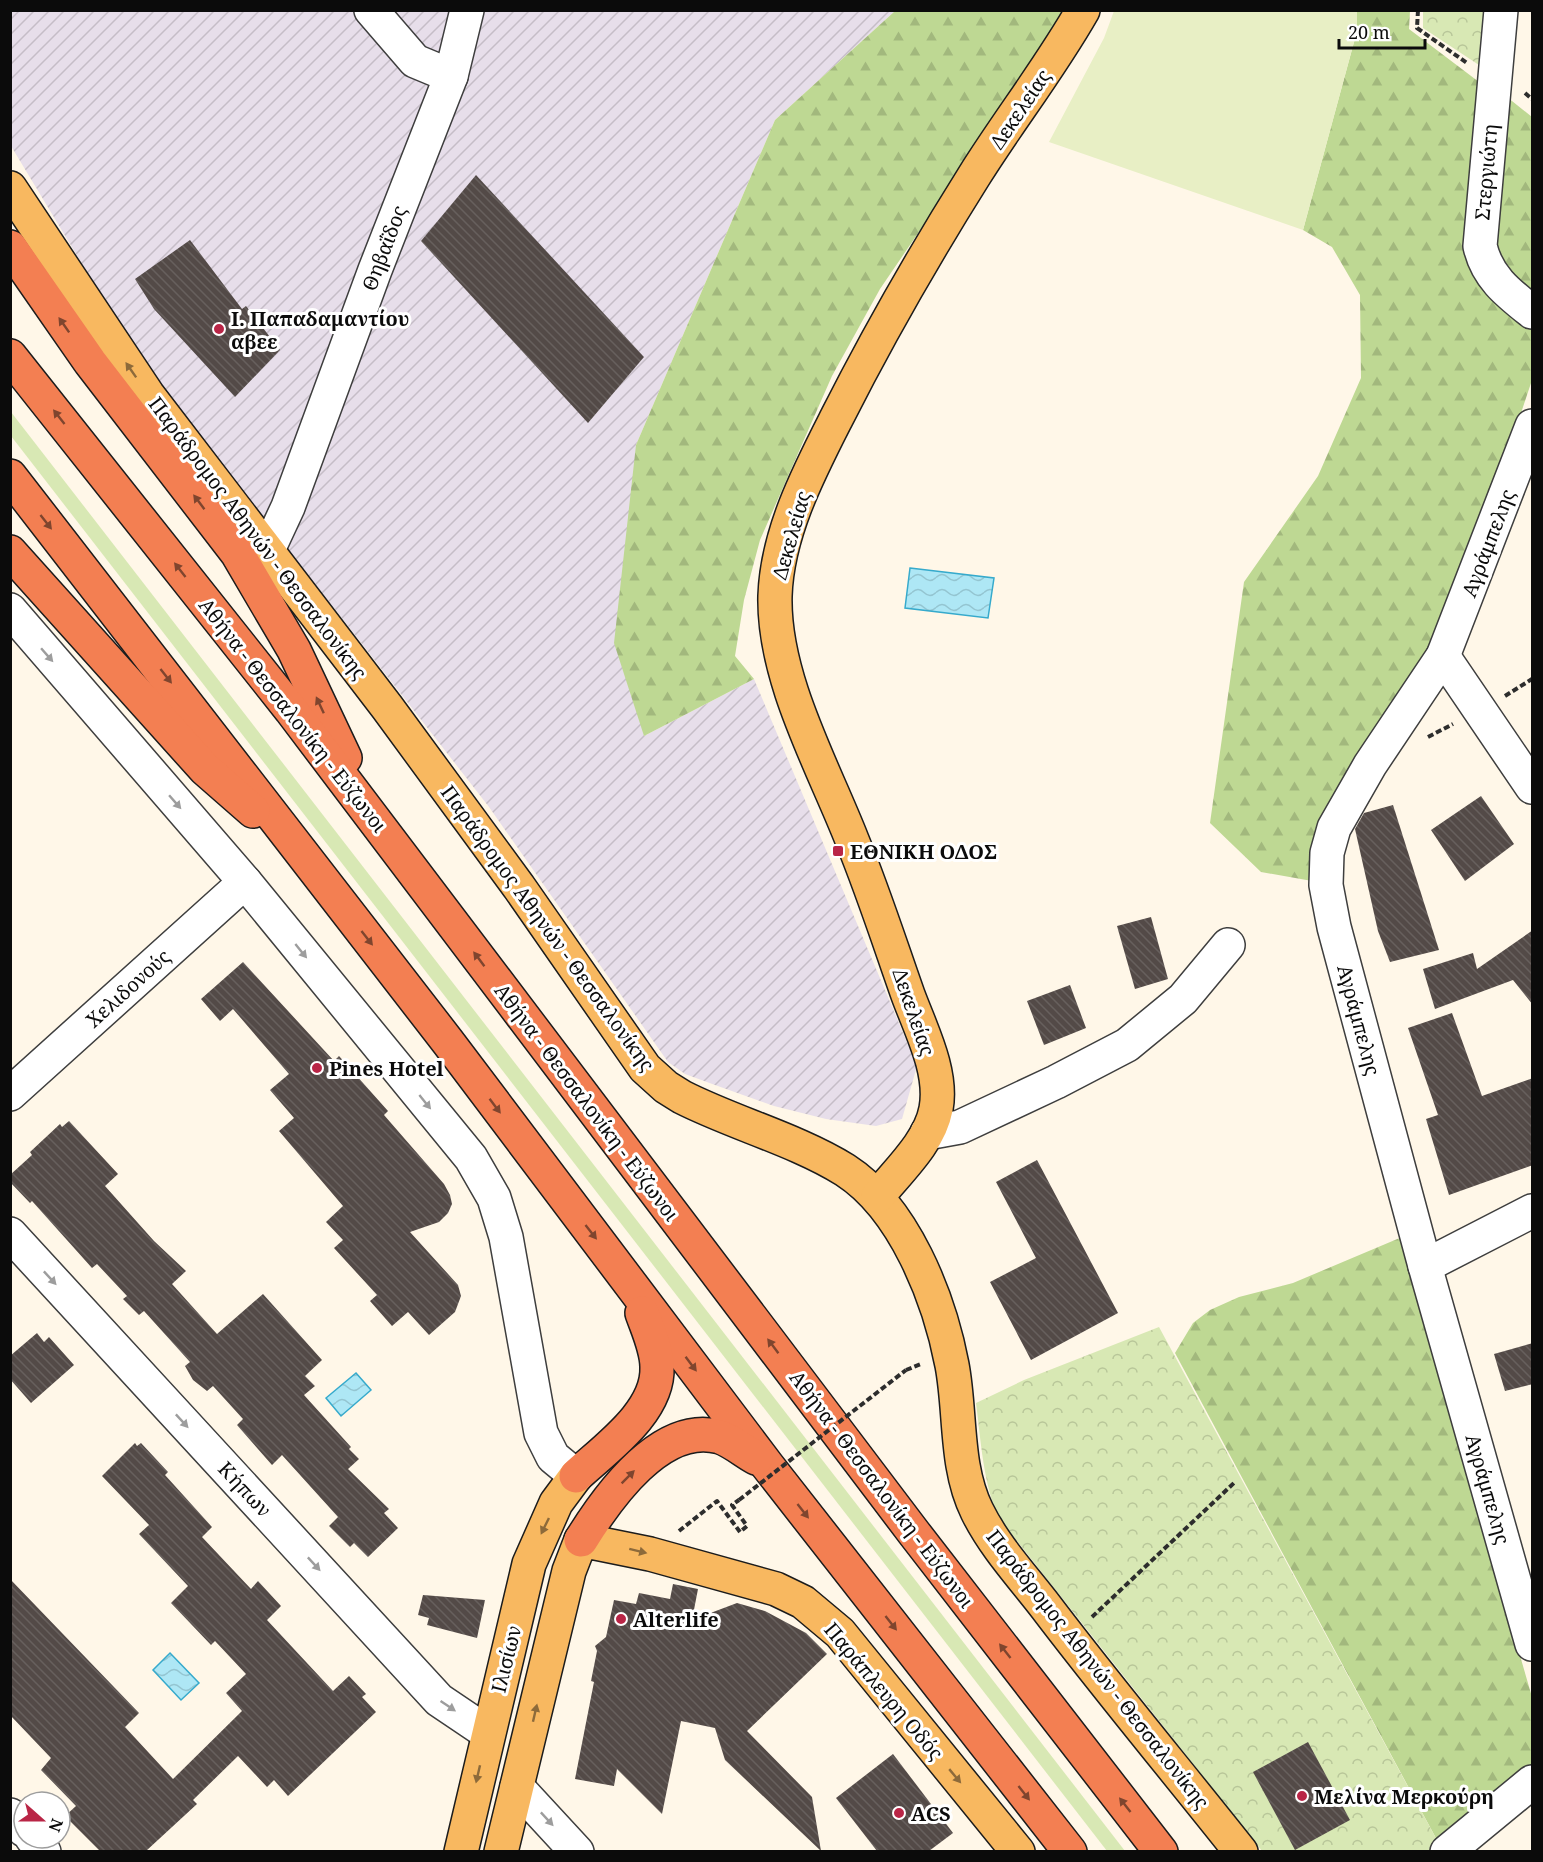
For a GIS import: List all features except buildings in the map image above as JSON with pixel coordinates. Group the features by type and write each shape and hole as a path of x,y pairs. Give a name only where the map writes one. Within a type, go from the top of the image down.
{"highway":[{"path":"10,247 90,362 237,553 294,650 371,815"},
{"name":"Αθήνα - Θεσσαλονίκη - Εύζωνοι","path":"10,356 371,815 914,1533 1161,1851"},
{"path":"10,476 631,1283 766,1465 1070,1851"},
{"path":"10,552 205,769 306,858"},
{"path":"576,1476 632,1422 646,1404 654,1387 657,1369 655,1351 631,1283"},
{"path":"581,1540 618,1487 660,1449 679,1439 699,1436 720,1437 766,1465"}],"main road":[{"name":"Δεκελείας","path":"878,1196 927,1133 937,1104 935,1073 852,840 806,733 778,642 775,594 778,567 797,503 812,466 870,352 975,175 1059,51 1083,10"},
{"name":"Παράδρομος Αθηνών - Θεσσαλονίκης","path":"10,188 148,395 268,550 519,887 645,1068 666,1087 682,1097 844,1169 878,1196 917,1260 946,1338 956,1391 965,1474 978,1513 1069,1638 1241,1851"},
{"name":"Ιλισίων","path":"461,1851 529,1564 556,1503 576,1476"},
{"name":"Ιλισίων","path":"501,1851 567,1580 581,1540"},
{"name":"Παράπλευρη Οδός","path":"581,1540 650,1554 776,1588 803,1602 840,1633 1018,1851"}],"street":[{"path":"371,10 415,61 450,76"},
{"name":"Θηβαΐδος","path":"268,550 288,507 375,270 450,76 466,10"},
{"name":"Στεργιώτη","path":"1501,10 1480,246 1484,262 1491,275 1533,312"},
{"name":"Αγράμπελης","path":"1533,426 1443,656 1370,765 1334,828 1327,853 1326,885 1334,927 1425,1266 1533,1644"},
{"path":"10,610 244,882 471,1158 494,1198 506,1237 541,1433 553,1457 576,1476"},
{"path":"1443,656 1533,787"},
{"name":"Χελιδονούς","path":"10,1094 244,882"},
{"path":"927,1133 960,1127 1056,1082 1127,1045 1183,999 1228,945"},
{"path":"1425,1266 1533,1211"},
{"name":"Κήπων","path":"10,1234 439,1700 488,1732"},
{"path":"1447,1851 1533,1782"},
{"path":"517,1787 577,1851"}],"path":[{"path":"1418,10 1417,28 1495,82"},
{"path":"650,1554 717,1501 740,1532 747,1526 732,1506 906,1371"},
{"path":"1069,1638 1235,1482"}],"shaded area":[{"path":"11,11 895,11 775,120 636,445 644,736 754,679 917,1066 902,1119 876,1126 826,1119 774,1106 715,1085 685,1074 668,1062 489,807 179,409 108,307 11,146"}],"green space":[{"path":"895,11 1062,11 1049,41 880,289 832,376 760,540 744,600 735,656 754,679 644,736 614,643 636,445 775,120"},
{"path":"1114,11 1357,11 1357,31 1303,230 1049,142 1104,38"},
{"path":"1357,11 1410,11 1409,29 1479,82 1507,97 1532,117 1532,380 1502,470 1427,663 1312,881 1261,872 1210,823 1244,582 1318,476 1361,378 1360,295 1332,247 1303,230 1357,31"},
{"path":"1423,11 1486,11 1482,67 1423,28"},
{"path":"10,412 1125,1851 1107,1851 11,436"},
{"path":"1402,1237 1426,1332 1532,1697 1532,1766 1438,1842 1175,1353 1193,1323 1210,1310 1239,1297 1293,1283"},
{"path":"1159,1327 1438,1842 1428,1851 1262,1851 998,1517 986,1475 976,1403 1024,1380"}],"water":[{"path":"910,568 994,578 988,618 905,608"},
{"path":"356,1373 371,1390 341,1416 326,1398"},
{"path":"170,1653 199,1683 181,1700 153,1670"}],"place":[{"name":"Ι. Παπαδαμαντίου αβεε","path":"219,329"},
{"name":"ΕΘΝΙΚΗ ΟΔΟΣ","path":"838,851"},
{"name":"Pines Hotel","path":"317,1068"},
{"name":"Alterlife","path":"621,1619"},
{"name":"Μελίνα Μερκούρη","path":"1302,1796"},
{"name":"ACS","path":"899,1813"}]}
